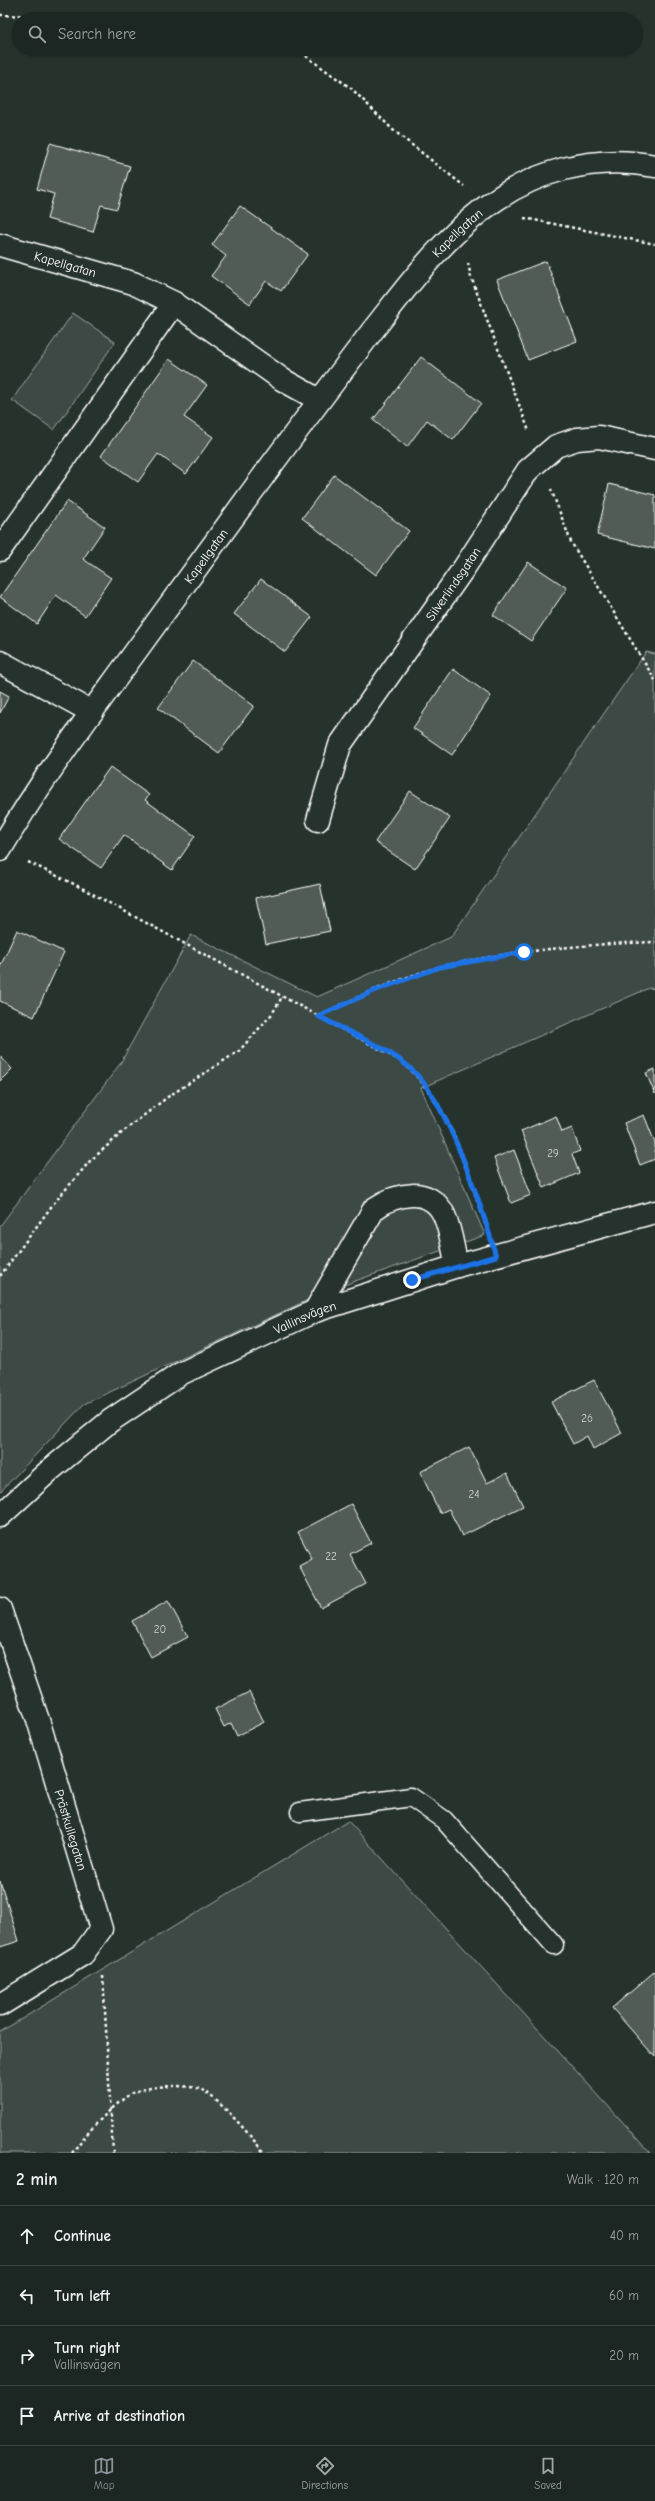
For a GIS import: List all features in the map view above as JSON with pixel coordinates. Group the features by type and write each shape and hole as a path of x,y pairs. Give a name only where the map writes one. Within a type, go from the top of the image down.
{"street":[{"name":"Kapellgatan","path":"0,849 18,818 92,712 319,400 424,265 452,236 484,208 523,184 581,163 609,161 655,166"},
{"name":"Kapellgatan","path":"0,245 133,283 174,303 283,380 319,400"},
{"path":"0,550 174,303"},
{"name":"Silverlindsgatan","path":"318,820 340,745 464,568 528,470 540,458 556,446 577,439 599,437 655,450"},
{"path":"0,662 92,712"},
{"path":"315,1311 374,1209 387,1200 407,1194 434,1202 444,1215 457,1266"},
{"name":"Vallinsvägen","path":"0,1516 50,1470 110,1421 180,1374 315,1311 457,1266 655,1212"},
{"name":"Prästkullegatan","path":"0,1610 39,1724 101,1930"},
{"path":"0,2005 83,1954 101,1930"}],"lane":[{"path":"300,1812 411,1797 444,1820 554,1945"}],"path":[{"path":"0,15 12,15"},
{"path":"306,56 352,89 393,130 471,192 484,208"},
{"path":"518,220 525,218 655,244"},
{"path":"468,258 470,276 571,542 655,680"},
{"path":"0,849 76,885 400,1060 413,1070 431,1091 467,1172 496,1256"},
{"path":"318,1016 374,991 440,967 524,952 655,942"},
{"path":"0,1276 54,1203 90,1161 124,1130 169,1096 239,1051 272,1014 282,997"},
{"path":"101,1930 109,2112 113,2153"},
{"path":"72,2153 109,2112 131,2093 171,2085 201,2090 222,2108 264,2153"}],"shaded area":[{"path":"73,313 115,342 54,430 12,400"},
{"path":"646,652 655,654 655,989 649,988 421,1088 485,1235 327,1291 84,1404 0,1492 0,1226 120,1064 191,935 317,997 451,937"},
{"path":"348,1821 651,2153 0,2153 0,2032"}],"building":[{"path":"50,143 130,166 117,209 101,205 93,232 47,219 54,194 37,189"},
{"path":"240,206 308,254 281,291 266,281 250,304 211,276 226,256 212,245"},
{"path":"546,261 577,341 528,360 497,280"},
{"path":"421,357 481,403 453,440 427,420 407,447 373,420"},
{"path":"169,359 207,385 184,417 213,437 186,474 158,454 138,482 101,456"},
{"path":"334,475 409,531 376,575 302,518"},
{"path":"609,484 655,495 655,549 597,535"},
{"path":"67,501 105,527 83,559 111,578 85,616 56,595 37,624 0,597"},
{"path":"528,562 567,588 531,641 493,615"},
{"path":"261,579 312,617 285,652 234,614"},
{"path":"193,661 254,706 219,753 158,708"},
{"path":"453,669 491,696 452,755 413,728"},
{"path":"0,691 9,696 0,713"},
{"path":"110,767 149,795 145,800 195,836 172,870 124,835 101,868 59,839"},
{"path":"410,791 450,818 415,869 375,842"},
{"path":"320,884 330,931 266,944 256,898"},
{"path":"17,930 64,952 34,1017 0,1001 0,967"},
{"path":"0,1056 12,1069 0,1081"},
{"path":"655,1069 655,1094 646,1073"},
{"path":"644,1115 655,1143 655,1159 640,1165 624,1123"},
{"path":"556,1116 562,1132 572,1128 580,1151 572,1154 579,1173 544,1188 521,1131"},
{"path":"514,1150 531,1195 511,1203 494,1158"},
{"path":"594,1380 622,1433 593,1449 587,1436 573,1444 551,1402"},
{"path":"469,1447 487,1483 507,1473 523,1506 462,1536 449,1509 440,1513 420,1472"},
{"path":"351,1504 371,1543 350,1554 366,1584 321,1608 299,1566 312,1559 298,1532"},
{"path":"168,1601 188,1637 151,1657 132,1621"},
{"path":"249,1692 264,1722 237,1736 231,1723 224,1727 215,1709"},
{"path":"0,1881 19,1941 0,1947"},
{"path":"655,1971 655,2057 612,2008"}],"route":[{"path":"412,1280 496,1256 489,1233 467,1172 444,1116 431,1091 413,1070 400,1060 318,1016 374,991 440,967 524,952"}]}
